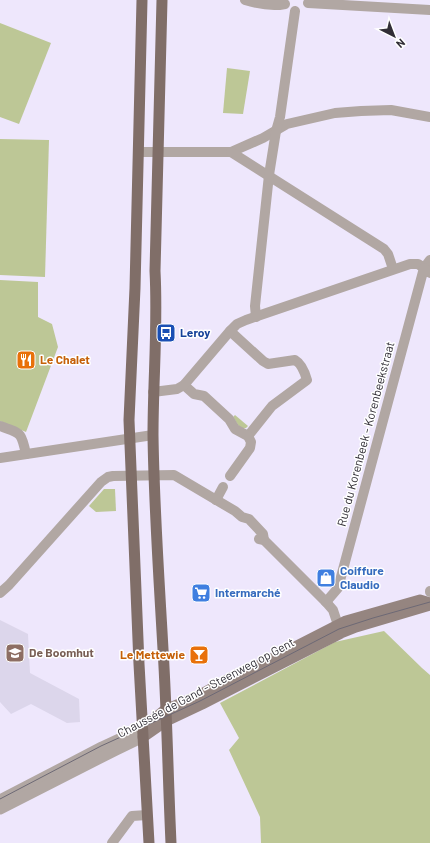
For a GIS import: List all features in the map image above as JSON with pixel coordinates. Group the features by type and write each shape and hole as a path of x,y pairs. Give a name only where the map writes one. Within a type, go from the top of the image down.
{"main road":[{"path":"142,0 134,300 129,420 148,843"},
{"path":"162,0 153,392 158,561 171,843"},
{"name":"Chaussée de Gand - Steenweg op Gent","path":"143,732 166,715 202,704 339,629 356,627 430,604"}],"street":[{"path":"245,0 275,6 284,2 289,9 295,11 303,9 308,1 430,10"},
{"path":"256,317 255,306 269,175 276,131 280,117 295,11"},
{"path":"138,152 231,152 263,138 287,124 335,113 391,110 430,117"},
{"path":"231,152 384,249 388,254 393,269"},
{"path":"153,392 177,389 184,386 237,324 393,269 410,264 418,264 428,267"},
{"name":"Rue du Korenbeek - Korenbeekstraat","path":"326,602 338,588 428,267"},
{"path":"230,331 268,364 295,360 305,373 307,380 272,406 258,421 248,436"},
{"path":"184,386 194,394 204,396 230,419 235,429 248,436 251,442 250,448 230,476"},
{"path":"0,426 18,433 22,437 26,454"},
{"path":"0,458 154,435"},
{"path":"0,593 9,585 101,482 108,477 174,475 235,511 242,517 248,519 263,534 264,540 333,610 339,629"},
{"path":"216,500 223,487"},
{"name":"Chaussée de Gand - Steenweg op Gent","path":"0,800 102,747 143,732"},
{"name":"Chaussée de Gand - Steenweg op Gent","path":"0,810 143,732"},
{"path":"112,843 132,816 147,815"}],"shaded area":[{"name":"De Boomhut","path":"0,620 28,634 30,673 79,699 80,722 67,723 31,704 11,714 0,702"}],"green space":[{"path":"0,23 51,43 19,124 0,117"},
{"path":"227,68 250,71 243,114 223,113"},
{"path":"0,139 49,140 45,277 0,275"},
{"path":"0,280 38,282 38,317 52,324 58,347 26,432 0,421"},
{"path":"235,415 248,426 246,428 240,428 233,417"},
{"path":"104,489 115,489 116,511 96,512 89,506"},
{"path":"384,631 430,675 430,843 261,843 260,817 229,750 239,738 220,703 335,642"}],"tram line":[{"path":"0,799 101,746 200,701 339,629 430,602"}],"place":[{"name":"Leroy","path":"166,333"},
{"name":"Le Chalet","path":"26,360"},
{"name":"Coiffure Claudio","path":"326,578"},
{"name":"Intermarché","path":"201,593"},
{"name":"De Boomhut","path":"15,653"},
{"name":"Le Mettewie","path":"199,655"}]}
